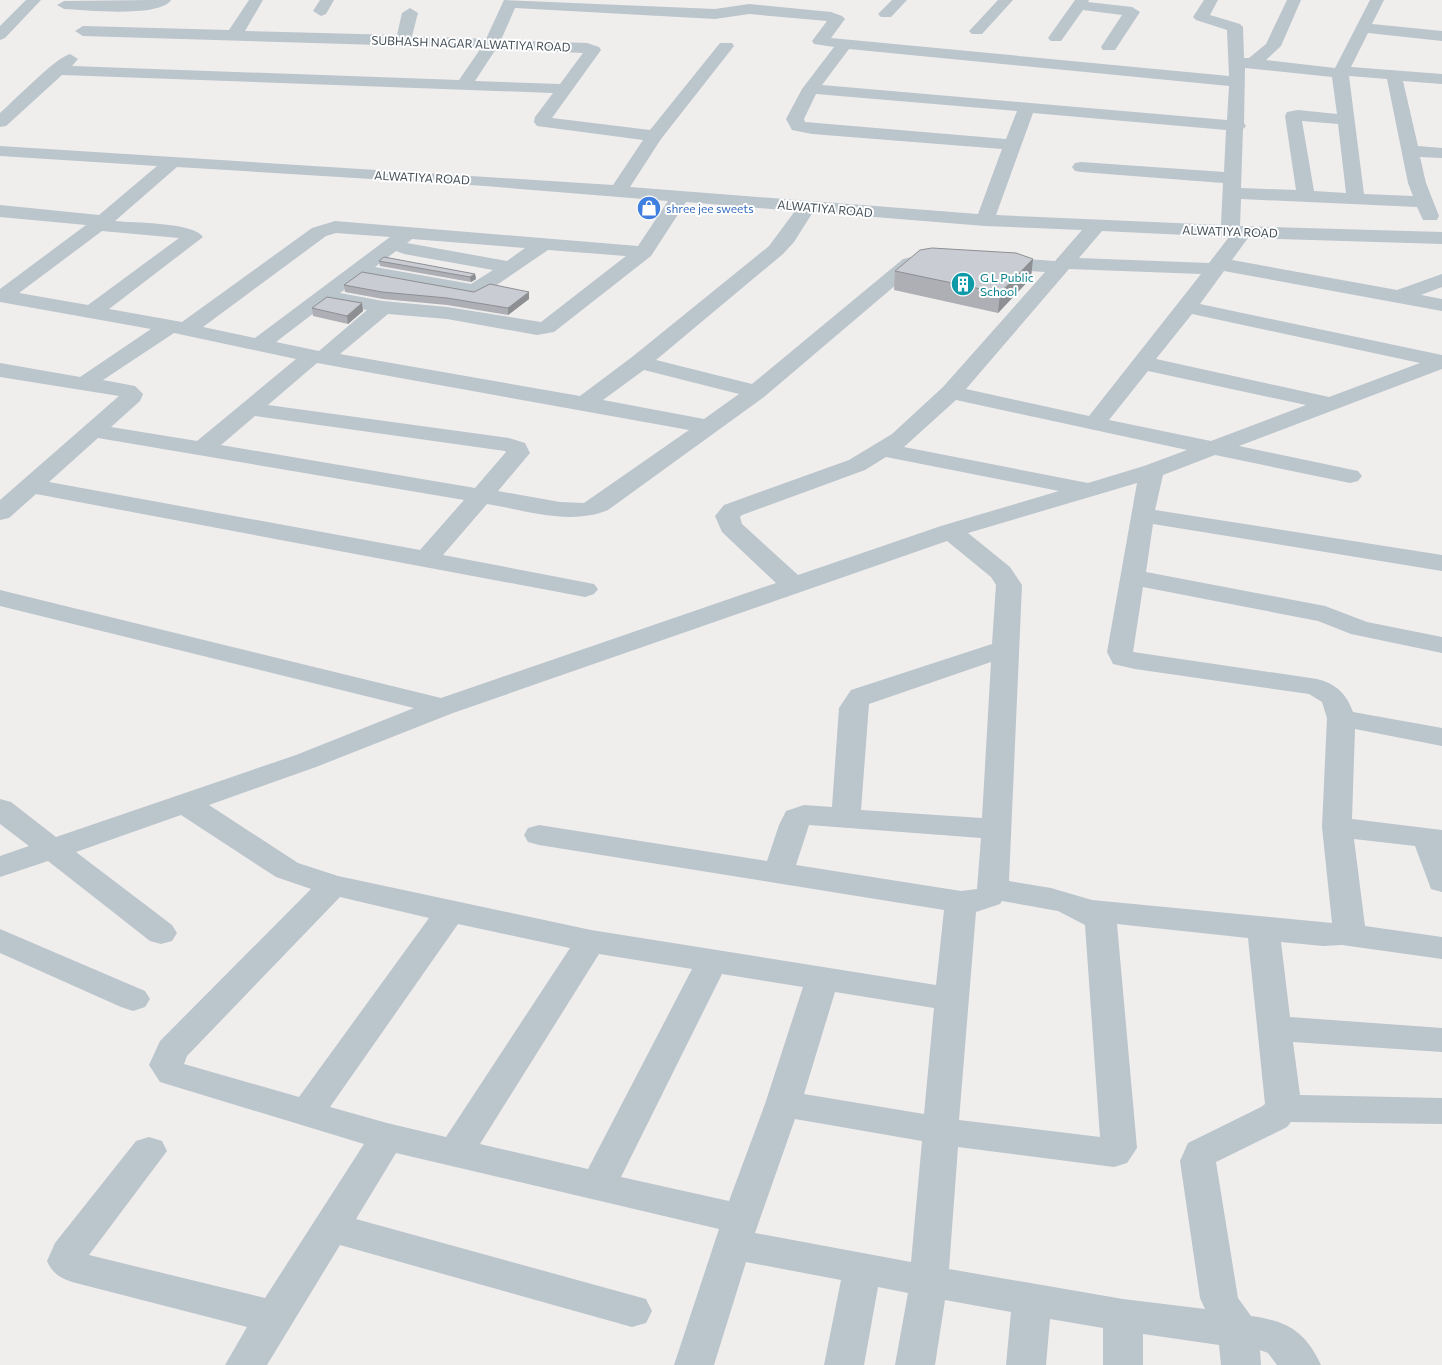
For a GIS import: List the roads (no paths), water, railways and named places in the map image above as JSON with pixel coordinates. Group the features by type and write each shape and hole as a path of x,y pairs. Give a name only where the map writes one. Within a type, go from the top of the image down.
{"street":[{"path":"0,35 34,0"},
{"path":"64,5 150,6 164,0"},
{"path":"235,34 256,0"},
{"path":"886,14 900,0"},
{"path":"977,31 1006,0"},
{"path":"1094,424 1187,307 1237,232 1233,185 1237,126 1237,82 1244,63 1235,27 1203,19 1201,16 1212,0"},
{"path":"1244,63 1266,54 1273,46 1294,0"},
{"path":"464,85 492,43 511,2 715,14 749,9 831,17 837,20 820,41 1237,82"},
{"path":"1056,38 1080,3 1132,12 1109,47"},
{"path":"1358,199 1354,194 1341,72 1361,28 1374,6 1389,13"},
{"path":"403,40 410,13"},
{"path":"1361,28 1442,36"},
{"name":"SUBHASH NAGAR ALWATIYA ROAD","path":"83,31 235,34 578,47 593,50 544,117 543,122 654,136"},
{"path":"845,44 810,88 795,119 798,126 1013,145"},
{"path":"618,191 654,136 726,46"},
{"path":"0,122 70,59"},
{"path":"1244,63 1442,79"},
{"path":"56,70 565,89"},
{"path":"1394,76 1423,202 1442,238"},
{"path":"810,88 1237,126"},
{"path":"985,220 1027,107"},
{"path":"1306,196 1293,116 1298,114 1346,120"},
{"path":"1410,151 1442,153"},
{"name":"ALWATIYA ROAD","path":"0,152 618,191 985,220 1237,232 1442,238"},
{"path":"1,296 100,223 173,162"},
{"path":"1081,168 1233,185 1306,196 1423,202"},
{"path":"323,296 383,307 447,313 537,329 547,328 644,252 681,196"},
{"path":"584,402 640,362 776,250 787,238 808,206"},
{"path":"0,211 183,233 193,237 91,313"},
{"path":"794,585 731,527 727,516 733,510 857,465 885,450 900,439 951,392 1097,225"},
{"path":"85,383 178,328 326,229 344,227 644,252"},
{"path":"259,345 408,232"},
{"path":"358,270 475,291 543,245"},
{"path":"391,246 510,267"},
{"path":"95,430 202,450 560,509 587,510 599,505 710,427 756,392 910,263 931,259 1062,265 1216,266 1442,304"},
{"path":"1399,296 1442,280"},
{"path":"1,296 178,328 318,357 584,402 710,427"},
{"path":"202,450 250,409 383,307"},
{"path":"1187,307 1442,362"},
{"path":"640,362 756,392"},
{"path":"0,867 53,851 306,761 443,707 950,531 1091,491 1152,471 1442,362"},
{"path":"1143,363 1331,404"},
{"path":"0,370 85,383 132,394 128,401 0,513"},
{"path":"951,392 1094,424 1350,476"},
{"path":"250,409 509,445 517,448 518,453 515,459 426,559"},
{"path":"885,450 1091,491"},
{"path":"1152,471 1142,515 1120,646 1123,658 1317,687 1334,698 1340,718 1337,827 1350,923 1350,930 1342,934"},
{"path":"31,486 586,589"},
{"path":"1142,515 1442,563"},
{"path":"539,835 962,902 976,901 989,897 993,889 1009,586 1006,578 950,531"},
{"path":"1132,577 1325,614 1360,628 1442,645"},
{"path":"0,598 443,707"},
{"path":"846,817 853,708 856,701 861,696 1005,649"},
{"path":"1340,718 1442,737"},
{"path":"186,804 287,870 332,885 591,941 951,999"},
{"path":"0,809 161,933"},
{"path":"778,873 797,818 813,814 996,830"},
{"path":"1337,827 1435,839 1442,882"},
{"path":"332,885 172,1050 166,1066 172,1073 386,1137 598,1186 737,1231 862,1268 1123,1315 1239,1347 1270,1335 1282,1341 1301,1365"},
{"path":"993,889 1078,906 1092,912 1323,935 1342,934 1442,948"},
{"path":"916,1365 929,1280 951,999 962,902"},
{"path":"306,1114 450,912"},
{"path":"783,1104 941,1131 1114,1153 1118,1148 1102,921 1092,912"},
{"path":"1239,1347 1219,1298 1198,1161 1201,1153 1274,1117 1282,1108 1283,1099 1263,929"},
{"path":"0,940 133,999"},
{"path":"455,1153 591,941"},
{"path":"598,1186 712,961"},
{"path":"694,1365 737,1231 783,1104 822,979"},
{"path":"1275,1028 1442,1040"},
{"path":"1282,1108 1442,1111"},
{"path":"245,1365 386,1137"},
{"path":"149,1151 68,1254 66,1262 72,1266 274,1317"},
{"path":"330,1227 632,1311"},
{"path":"844,1365 862,1268"},
{"path":"1026,1365 1032,1300"},
{"path":"1123,1315 1123,1365"}],"place":[{"name":"shree jee sweets","path":"649,208"},
{"name":"G L Public School","path":"963,284"}]}
